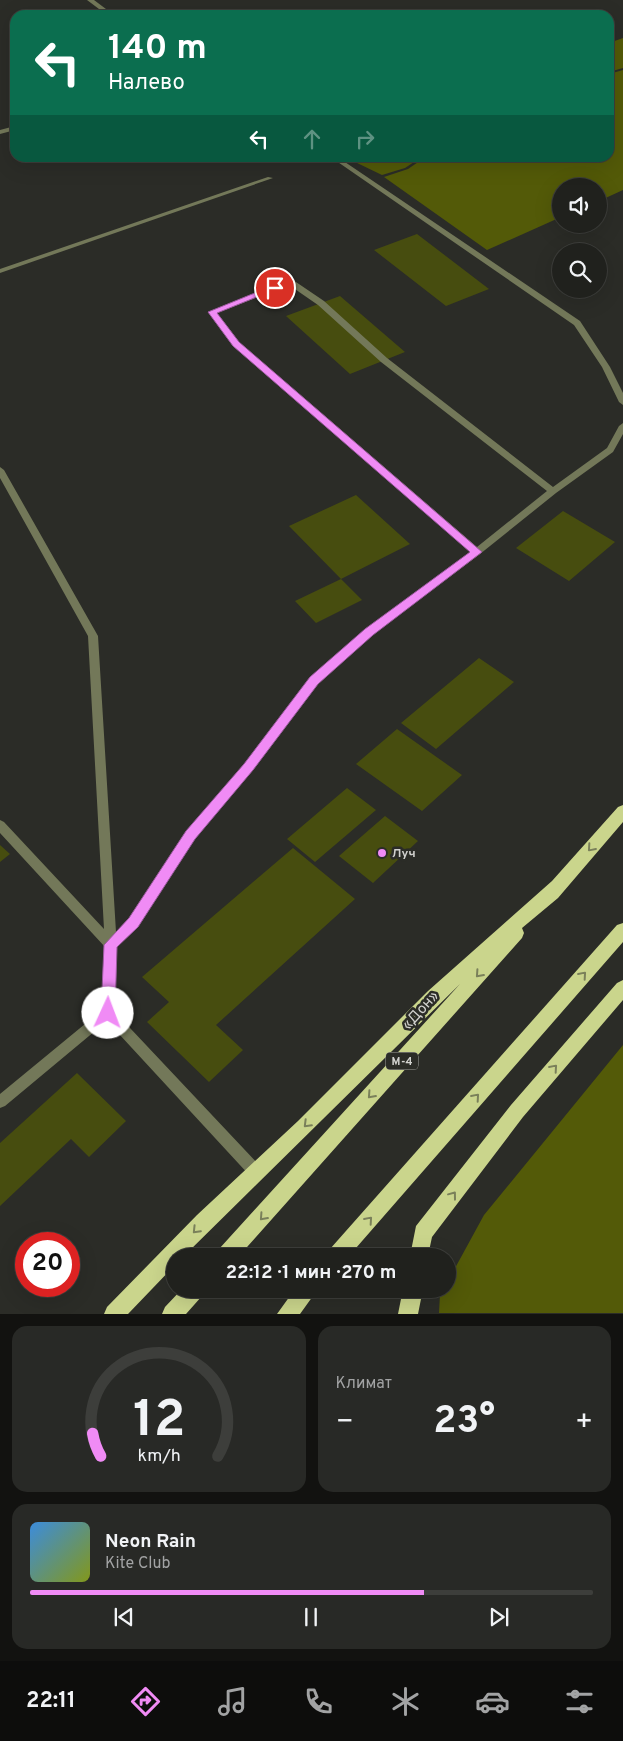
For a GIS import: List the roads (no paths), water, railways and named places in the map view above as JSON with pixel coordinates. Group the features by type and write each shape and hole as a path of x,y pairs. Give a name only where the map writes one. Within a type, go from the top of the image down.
{"highway":[{"name":"«Дон»","path":"233,1248 623,811"},
{"path":"114,1314 204,1222 434,996 558,886"},
{"path":"344,1248 623,930"},
{"path":"420,1248 423,1234 517,1111 623,988"},
{"path":"172,1314 187,1298"},
{"path":"287,1314 300,1298"},
{"path":"408,1314 411,1298"}],"lane":[{"path":"90,0 104,10"},
{"path":"341,162 577,323 606,367 623,402"},
{"path":"0,271 270,178"},
{"path":"477,552 236,344 212,312 290,282 320,303 384,360 553,491"},
{"path":"111,945 134,922 191,835 249,767 314,680 369,632 477,552 553,491 610,450 623,426"},
{"path":"0,470 93,636 111,945 108,1013 256,1172"},
{"path":"0,825 111,945"},
{"path":"0,1102 108,1013"}],"place":[{"name":"Луч","path":"382,853"}]}
